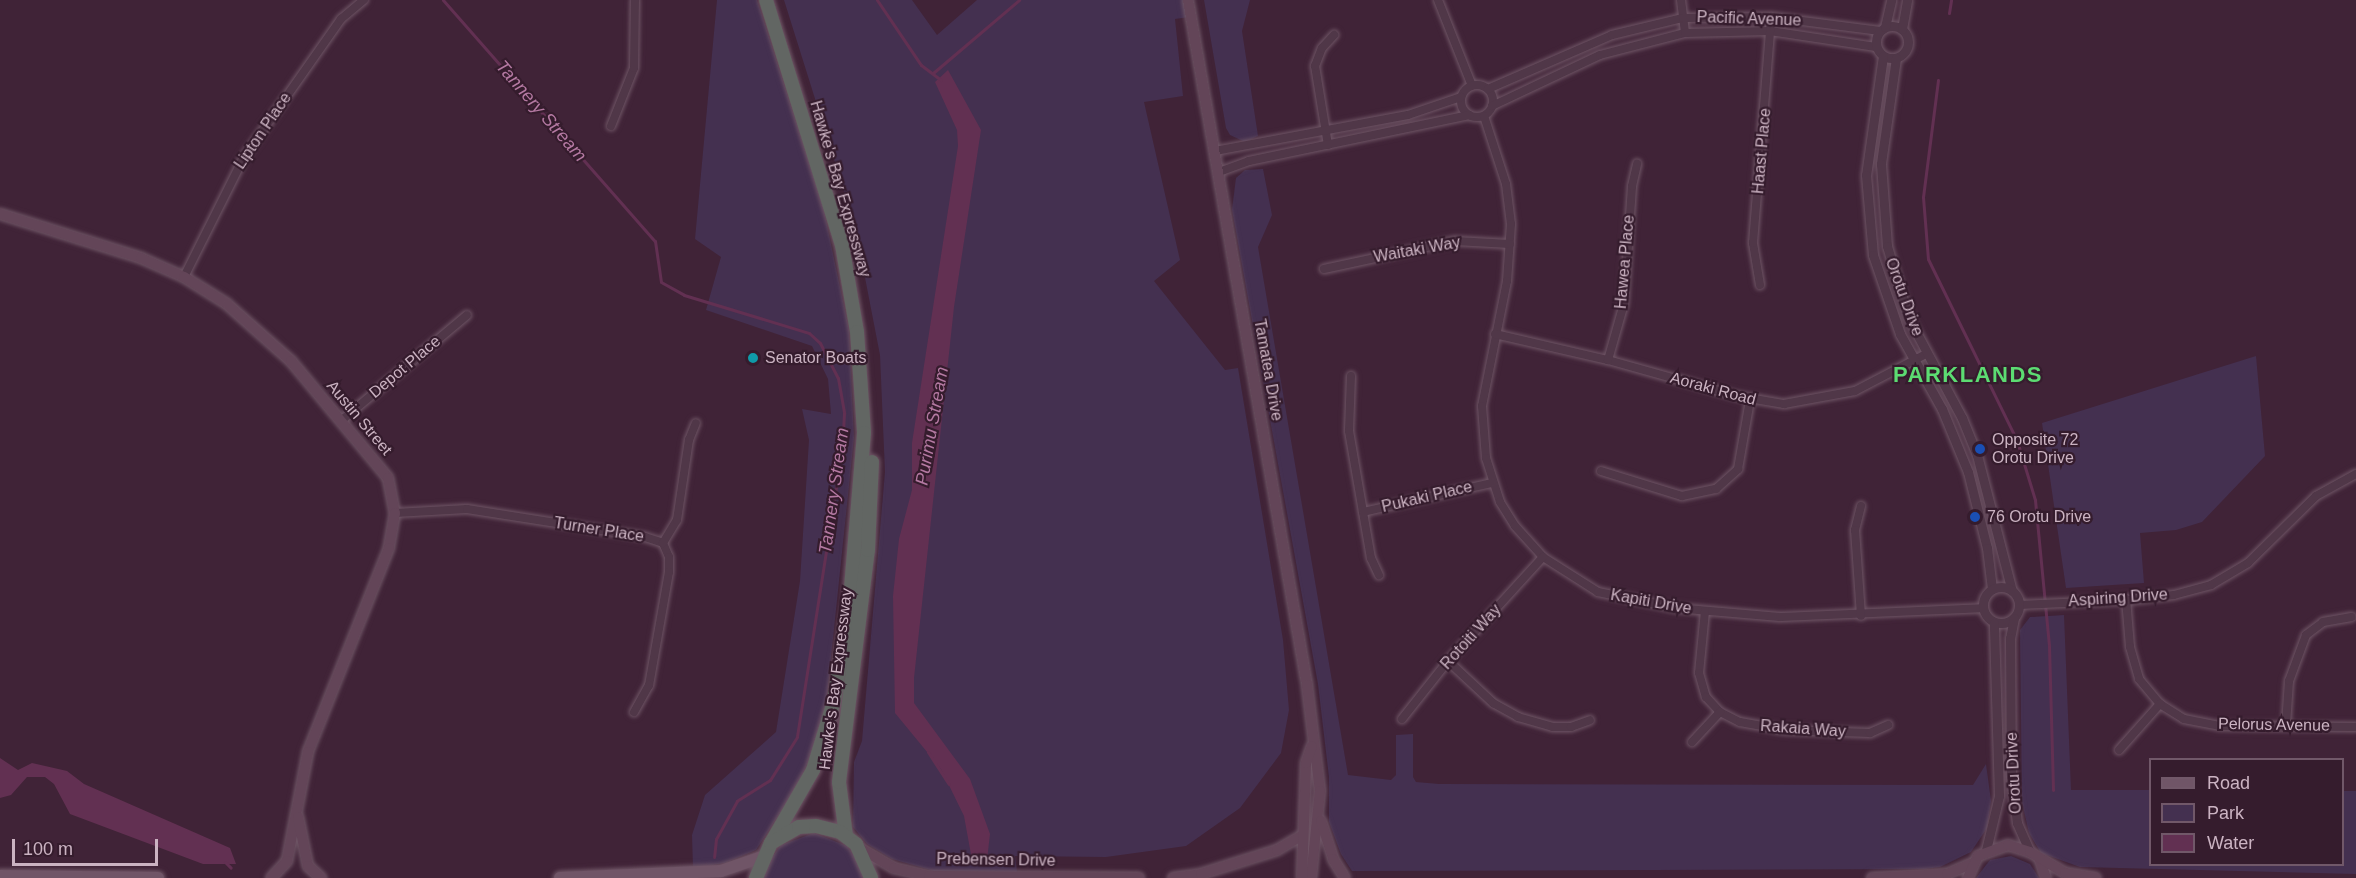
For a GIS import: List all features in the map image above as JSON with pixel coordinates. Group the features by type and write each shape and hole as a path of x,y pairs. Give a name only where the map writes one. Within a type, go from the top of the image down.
{"highway":[{"name":"Hawke's Bay Expressway","path":"756,878 762,857 813,770 834,700 850,601 864,433 857,332 842,245 766,0"},
{"name":"Hawke's Bay Expressway","path":"773,0 844,225 867,334 872,456 868,550 839,782 846,836"},
{"path":"771,843 784,834 807,826 824,827 846,836 858,846 871,878"}],"main road":[{"name":"Tamatea Drive","path":"1188,0 1289,571 1312,746 1318,763 1320,818 1311,878"},
{"name":"Austin Street","path":"0,214 141,258 184,277 250,322 342,420 388,478 394,513 389,548 308,752 298,814 287,861 271,878"},
{"name":"Tamatea Drive","path":"1302,878 1306,763 1312,746"},
{"name":"Austin Street","path":"298,814 308,866 321,878"},
{"path":"1320,818 1333,860 1345,878"},
{"path":"1173,878 1201,874 1277,850 1303,835"},
{"path":"1872,878 1947,874 1971,864 1986,850 2008,845 2030,852 2040,861 2065,873 2096,878"},
{"name":"Prebensen Drive","path":"858,846 894,868 922,875 1139,878"},
{"path":"560,878 715,871 762,857"},
{"path":"2040,861 2046,878"},
{"path":"1968,878 1971,864"},
{"path":"0,876 158,878"}],"street":[{"name":"Lipton Place","path":"184,277 244,157 341,19 364,0"},
{"path":"611,126 634,68 635,0"},
{"path":"1438,0 1472,86"},
{"path":"1681,0 1685,33"},
{"path":"1891,0 1876,47 1883,56 1896,58 1908,45 1902,29 1907,0"},
{"name":"Pacific Avenue","path":"1488,89 1601,39 1683,18 1771,17 1883,29"},
{"name":"Haast Place","path":"1760,285 1753,243 1771,17"},
{"path":"1883,29 1902,29"},
{"name":"Pacific Avenue","path":"1492,106 1600,55 1685,33 1770,31 1876,47"},
{"path":"1328,145 1316,66 1322,48 1334,35"},
{"name":"Orotu Drive","path":"1883,56 1868,144 1869,230 1881,285 1915,361 1942,409 1968,472 1987,548 1992,589"},
{"name":"Orotu Drive","path":"1896,58 1881,164 1882,219 1899,293 1926,354 1962,418 1977,455 2012,591"},
{"path":"1215,151 1408,115 1461,97 1472,86"},
{"path":"1219,172 1249,161 1469,115 1484,116 1492,106 1488,89 1472,86"},
{"path":"1461,97 1462,107 1469,115"},
{"name":"Kapiti Drive","path":"1484,116 1506,184 1510,244 1482,406 1486,458 1492,483 1515,526 1543,557 1598,592 1705,611 1780,617 1861,616 1983,608"},
{"name":"Hawea Place","path":"1608,360 1624,304 1632,186 1637,164"},
{"name":"Waitaki Way","path":"1324,269 1455,241 1510,244"},
{"name":"Depot Place","path":"342,420 467,315"},
{"name":"Aoraki Road","path":"1495,334 1608,360 1750,400 1784,404 1836,398 1926,354"},
{"name":"Pukaki Place","path":"1351,375 1348,431 1371,558 1379,575"},
{"path":"1601,471 1682,496 1716,489 1737,469 1750,400"},
{"path":"663,543 677,520 689,440 696,423"},
{"name":"Aspiring Drive","path":"2019,605 2174,595 2229,576 2264,549 2316,495 2356,474"},
{"name":"Pukaki Place","path":"1363,512 1492,483"},
{"path":"1861,506 1855,530 1861,616"},
{"name":"Turner Place","path":"394,513 467,509 645,537 663,543 669,557 667,584 649,685 634,712"},
{"name":"Rotoiti Way","path":"1402,718 1448,661 1543,557"},
{"path":"2002,587 2012,591 2019,605 2014,618 1994,623 1983,608 1984,598 1992,589 2002,587"},
{"name":"Pelorus Avenue","path":"2126,598 2132,661 2139,679 2160,704 2184,719 2219,726 2356,727"},
{"path":"1692,742 1720,712 1706,697 1699,673 1705,611"},
{"path":"2286,725 2289,681 2296,655 2306,635 2323,622 2352,617"},
{"name":"Orotu Drive","path":"2014,618 2010,638 2011,776 2019,831 2030,852"},
{"name":"Orotu Drive","path":"1986,850 1999,796 1994,623"},
{"path":"1448,661 1493,703 1518,717 1552,727 1570,727 1590,720"},
{"path":"2119,750 2160,704"},
{"name":"Rakaia Way","path":"1720,712 1740,723 1784,730 1870,733 1888,725"}],"green space":[{"path":"717,0 757,0 823,206 849,330 854,438 826,705 814,748 797,787 756,850 725,863 693,868 692,835 705,795 776,732 800,581 809,440 802,409 831,414 828,379 812,346 706,310 721,257 695,239"},
{"path":"784,0 912,0 937,35 977,0 1185,0 1189,17 1175,19 1183,96 1144,102 1180,260 1154,281 1225,370 1238,368 1283,640 1289,710 1281,753 1240,808 1186,846 1106,857 1015,856 1017,872 934,871 892,859 867,844 853,827 854,762 862,741 885,472 880,355 855,226"},
{"path":"1204,0 1250,0 1242,31 1258,136 1245,142 1230,135 1226,128"},
{"path":"1263,169 1272,215 1258,247 1348,775 1391,780 1396,775 1396,735 1413,734 1413,777 1416,782 1439,784 1973,785 1986,764 1991,801 1987,828 1971,852 1940,867 1925,869 1352,871 1341,854 1329,822 1329,777 1318,684 1232,210 1236,178 1245,170"},
{"path":"2256,356 2265,456 2202,522 2176,530 2140,533 2144,583 2066,588 2042,423"},
{"path":"2064,615 2071,790 2149,790 2149,866 2344,866 2344,791 2356,791 2356,874 2080,867 2041,853 2029,833 2022,802 2020,630 2030,617"},
{"path":"814,833 847,846 861,866 863,878 764,878 767,865 781,845"},
{"path":"2011,856 2030,864 2039,878 1976,878 1990,860"}],"water":[{"path":"948,70 981,130 954,307 914,678 914,703 970,779 990,834 987,860 972,860 964,816 941,769 895,713 893,596 899,539 912,490 912,443 958,146 957,130 935,82"},
{"path":"0,758 18,770 32,763 67,771 84,784 230,848 236,864 203,864 70,814 54,784 45,777 27,777 11,795 0,798"}],"waterway":[{"name":"Tannery Stream","path":"443,0 655,241 661,282 684,295 809,333 820,343 838,378 844,413 842,449 797,737 770,780 737,801 716,839 714,857"},
{"name":"Purimu Stream","path":"877,0 921,65 941,80"},
{"path":"933,73 1019,0"},
{"path":"1949,13 1951,0"},
{"path":"1938,80 1923,197 1928,259 2017,441 2035,500 2049,646 2053,790"},
{"name":"Purimu Stream","path":"928,752 949,784"},
{"path":"225,862 231,868"}],"place":[{"name":"Senator Boats","path":"753,358"},
{"name":"Opposite 72 Orotu Drive","path":"1980,449"},
{"name":"76 Orotu Drive","path":"1975,517"}],"district":[{"name":"PARKLANDS","path":"1968,375"}]}
